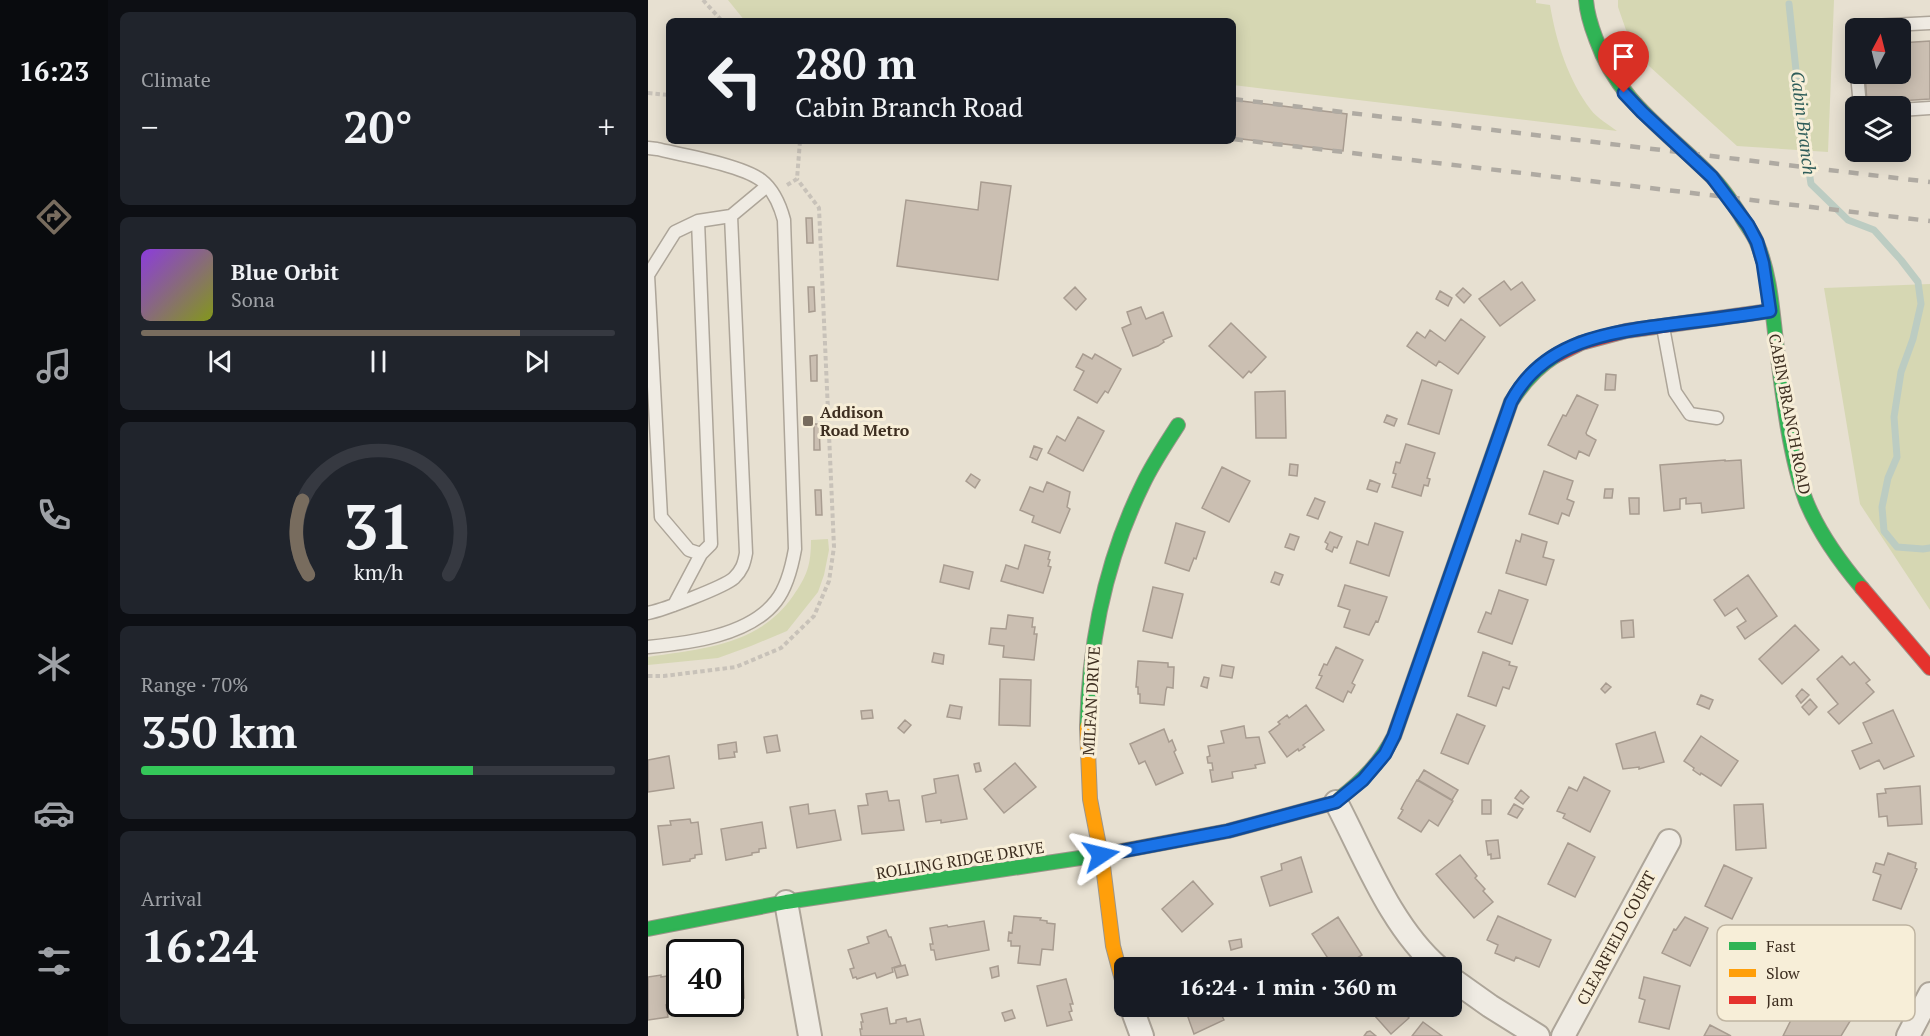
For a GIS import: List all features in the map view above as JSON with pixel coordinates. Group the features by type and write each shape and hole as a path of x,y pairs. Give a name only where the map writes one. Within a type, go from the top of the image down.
{"street":[{"name":"CABIN BRANCH ROAD","path":"1586,0 1587,13 1599,48 1624,93 1712,177 1748,225 1757,242 1763,263 1796,458 1806,500 1840,562 1930,668"},
{"name":"ROLLING RIDGE DRIVE","path":"648,929 786,903 1101,855 1228,831 1336,802 1363,780 1385,754 1394,736 1499,434 1519,386 1552,358 1584,340 1628,330 1770,311"},
{"name":"MILFAN DRIVE","path":"1117,957 1088,777 1088,697 1094,632 1117,544 1140,489 1178,425"},
{"path":"1336,802 1395,915 1429,957"},
{"name":"CLEARFIELD COURT","path":"1563,1036 1669,841"},
{"path":"786,903 810,1036"},
{"path":"1462,986 1538,1036"},
{"path":"1908,1036 1930,994"},
{"path":"1135,1017 1142,1036"}],"lane":[{"path":"1911,24 1930,23"},
{"path":"1911,109 1930,108"},
{"path":"648,148 668,151 745,172 761,180 780,205 784,220 795,549 784,587 776,601 748,623 728,632 689,643 648,647"},
{"path":"701,554 689,550 661,517 648,275 675,232 698,221 731,216 767,186"},
{"path":"648,613 674,605 732,580 744,566 746,554 731,216"},
{"path":"674,605 701,554 711,544 698,221"},
{"path":"1663,325 1675,392 1690,414 1717,418"}],"path":[{"path":"703,0 719,18"},
{"path":"648,93 666,95"}],"green space":[{"path":"728,0 1536,0 1536,3 1550,5 1564,60 1583,98 1596,116 1617,131 1236,85 1236,18 743,18"},
{"path":"1618,0 1834,0 1828,152 1737,146 1649,66 1626,30 1618,7"},
{"path":"1930,284 1930,610 1860,504 1824,288"},
{"path":"828,539 829,550 818,592 787,631 718,658 648,665 648,657 728,642 763,625 779,613 802,582 809,563 811,540"}],"building":[{"path":"1930,41 1930,99 1911,100 1911,96 1867,96 1866,84 1911,84 1911,42"},
{"path":"1236,100 1347,114 1343,151 1236,138"},
{"path":"981,182 1011,186 998,280 897,266 906,200 978,210"},
{"path":"806,218 812,218 813,243 807,243"},
{"path":"1504,281 1511,290 1522,282 1535,300 1500,326 1479,299"},
{"path":"808,287 814,287 815,311 809,312"},
{"path":"1075,287 1086,299 1076,310 1064,298"},
{"path":"1463,288 1471,295 1464,303 1456,295"},
{"path":"1440,291 1452,298 1448,306 1436,299"},
{"path":"1141,307 1146,319 1163,312 1172,336 1163,340 1164,342 1158,346 1133,356 1122,328 1131,324 1127,312"},
{"path":"1461,319 1485,337 1458,374 1439,361 1436,366 1407,346 1417,332 1425,338 1430,330 1445,341"},
{"path":"1231,323 1266,357 1243,378 1209,346"},
{"path":"1083,354 1092,359 1095,354 1121,369 1108,393 1105,391 1097,403 1074,390 1084,371 1076,367"},
{"path":"817,355 817,381 811,381 810,356"},
{"path":"1606,374 1616,375 1615,390 1605,390"},
{"path":"1422,380 1452,390 1439,434 1408,424"},
{"path":"1285,391 1286,438 1256,438 1255,392"},
{"path":"1577,395 1598,405 1586,433 1596,440 1589,456 1579,451 1576,459 1548,445 1563,415 1566,416"},
{"path":"1387,415 1397,419 1394,426 1384,422"},
{"path":"1078,417 1104,431 1083,471 1048,453 1057,436 1065,441"},
{"path":"814,424 819,424 820,450 814,450"},
{"path":"1406,444 1435,453 1427,478 1430,479 1428,486 1424,485 1421,496 1392,487 1396,474 1393,473 1396,462 1400,463"},
{"path":"1034,446 1042,449 1037,460 1030,457"},
{"path":"1741,460 1744,508 1702,513 1701,503 1686,504 1686,498 1680,499 1680,509 1664,511 1660,465"},
{"path":"1290,464 1298,465 1297,476 1289,475"},
{"path":"1222,467 1250,481 1229,522 1202,508"},
{"path":"1544,471 1573,481 1567,499 1574,502 1569,516 1562,513 1558,524 1529,514"},
{"path":"971,474 980,480 975,488 966,481"},
{"path":"1370,480 1380,484 1377,492 1367,489"},
{"path":"1047,482 1070,492 1067,507 1070,509 1060,533 1032,522 1034,516 1020,510 1030,487 1043,492"},
{"path":"1605,489 1613,489 1612,498 1604,498"},
{"path":"815,490 821,490 822,515 816,515"},
{"path":"1315,498 1325,502 1318,519 1307,515"},
{"path":"1629,498 1639,498 1639,514 1630,514"},
{"path":"1176,523 1205,532 1196,559 1194,558 1189,571 1165,563"},
{"path":"1375,523 1403,532 1389,576 1350,563 1357,541 1368,545"},
{"path":"1330,532 1342,537 1337,548 1334,547 1332,552 1326,549 1328,544 1325,542"},
{"path":"1290,534 1299,537 1294,550 1285,547"},
{"path":"1522,534 1547,542 1543,557 1554,560 1546,585 1506,573 1516,540 1520,542"},
{"path":"1025,545 1050,552 1048,566 1051,567 1043,593 1001,581 1006,565 1018,569"},
{"path":"944,565 973,572 969,589 940,582"},
{"path":"1275,572 1283,575 1279,585 1271,582"},
{"path":"1748,575 1777,616 1745,639 1737,627 1746,621 1737,608 1725,616 1714,600"},
{"path":"1345,585 1387,597 1378,622 1376,621 1369,635 1344,627 1350,610 1338,606"},
{"path":"1153,587 1183,594 1172,638 1143,631"},
{"path":"1499,590 1528,600 1512,644 1478,632 1486,612 1491,614"},
{"path":"1008,615 1033,618 1032,627 1035,627 1034,634 1037,634 1034,660 1003,657 1004,646 989,644 991,628 1006,629"},
{"path":"1633,620 1634,637 1622,638 1621,621"},
{"path":"1795,625 1819,650 1782,684 1759,659"},
{"path":"1336,647 1363,660 1352,683 1355,685 1351,693 1348,691 1343,702 1316,688 1322,676 1319,675 1324,664 1327,665"},
{"path":"1483,652 1517,667 1509,689 1503,687 1496,706 1468,696"},
{"path":"934,653 944,655 943,664 932,662"},
{"path":"1842,656 1850,665 1854,662 1870,680 1866,683 1874,692 1839,724 1828,712 1838,704 1817,679"},
{"path":"1138,661 1168,663 1168,667 1174,667 1173,688 1167,687 1164,705 1140,703 1140,694 1136,687"},
{"path":"1222,665 1234,667 1232,678 1220,676"},
{"path":"1204,677 1209,678 1207,688 1201,686"},
{"path":"1000,679 1031,680 1030,726 999,725"},
{"path":"1606,683 1611,687 1605,693 1601,689"},
{"path":"1802,689 1809,695 1801,703 1796,696"},
{"path":"1701,695 1713,700 1709,709 1697,704"},
{"path":"1810,699 1817,707 1809,715 1802,707"},
{"path":"950,705 962,707 960,719 947,717"},
{"path":"1306,705 1324,730 1303,745 1305,747 1287,757 1269,732 1287,715 1289,718"},
{"path":"872,710 873,718 862,719 861,711"},
{"path":"1893,710 1914,756 1884,769 1879,760 1860,769 1852,751 1872,743 1863,723"},
{"path":"1457,714 1485,726 1468,764 1441,753"},
{"path":"905,720 911,725 904,733 898,728"},
{"path":"1244,726 1246,738 1259,737 1265,763 1255,765 1256,768 1232,772 1233,778 1212,782 1210,770 1213,770 1212,763 1208,763 1207,757 1210,756 1208,746 1224,743 1221,731"},
{"path":"1164,729 1169,742 1172,740 1176,750 1174,752 1183,773 1156,785 1145,761 1139,764 1130,744"},
{"path":"1655,732 1664,762 1639,769 1639,767 1623,769 1616,744"},
{"path":"777,735 780,751 767,753 764,737"},
{"path":"1701,736 1738,761 1721,786 1701,773 1700,775 1684,761"},
{"path":"736,742 735,757 719,759 718,745"},
{"path":"669,756 674,788 648,792 648,760"},
{"path":"979,763 981,771 976,772 974,764"},
{"path":"1015,763 1036,787 1004,813 984,789"},
{"path":"1424,770 1458,790 1452,800 1418,780"},
{"path":"958,775 967,819 941,823 941,820 926,822 922,796 936,793 934,779"},
{"path":"1584,777 1610,791 1590,832 1563,818 1565,814 1557,811 1569,787 1577,791"},
{"path":"1417,780 1453,801 1438,826 1429,820 1421,832 1398,818"},
{"path":"1920,786 1922,824 1888,826 1887,816 1879,817 1877,794 1886,793 1885,789"},
{"path":"1521,790 1529,797 1523,804 1515,798"},
{"path":"887,791 889,801 899,800 904,830 862,834 858,806 868,805 866,794"},
{"path":"1482,800 1491,800 1491,814 1482,814"},
{"path":"808,804 809,814 835,810 841,840 797,848 790,807"},
{"path":"1514,804 1523,809 1517,818 1508,814"},
{"path":"1763,804 1766,848 1736,850 1734,805"},
{"path":"690,819 691,823 698,822 702,854 695,855 695,858 690,861 663,865 658,826 671,825 670,821"},
{"path":"762,822 766,848 759,849 759,852 752,853 752,855 726,860 721,829"},
{"path":"1498,840 1500,858 1491,859 1491,854 1488,855 1486,841"},
{"path":"1568,843 1595,857 1575,897 1548,884"},
{"path":"1888,853 1916,863 1915,868 1917,869 1901,909 1873,900 1881,875 1873,872 1876,863 1884,865"},
{"path":"1460,855 1477,876 1475,878 1485,889 1483,891 1493,902 1474,918 1436,874"},
{"path":"1301,857 1312,892 1270,906 1261,877 1282,870 1281,864"},
{"path":"1724,865 1752,878 1732,919 1705,906"},
{"path":"1193,881 1213,904 1182,932 1162,909"},
{"path":"1014,916 1041,918 1040,920 1055,924 1053,950 1042,949 1040,965 1018,963 1020,946 1011,946 1011,941 1008,941 1009,932 1012,933"},
{"path":"1498,916 1551,940 1539,967 1516,957 1514,961 1495,953 1498,945 1487,940"},
{"path":"1338,917 1362,955 1359,957 1327,957 1312,934"},
{"path":"1685,917 1708,928 1690,966 1662,953 1674,929 1676,930"},
{"path":"984,921 989,950 936,960 934,950 931,950 930,944 933,944 930,928"},
{"path":"886,930 891,937 901,965 892,968 893,972 877,978 875,973 857,979 853,978 850,969 854,968 848,950 869,943 867,937"},
{"path":"1241,939 1242,947 1231,950 1229,941"},
{"path":"905,965 908,975 897,978 894,968"},
{"path":"998,966 999,976 992,978 990,968"},
{"path":"666,976 666,1017 668,1017 648,1020 648,977"},
{"path":"1644,977 1680,986 1669,1029 1639,1022 1645,1000 1639,998"},
{"path":"1066,979 1073,1004 1070,1004 1072,1011 1069,1012 1072,1020 1047,1026 1037,986"},
{"path":"887,1008 890,1024 906,1018 907,1022 920,1019 924,1036 861,1036 861,1022 863,1022 861,1014"},
{"path":"1012,1010 1015,1018 1005,1021 1002,1013"},
{"path":"1188,1017 1222,1017 1224,1020 1194,1034"},
{"path":"1376,1017 1408,1017 1409,1018 1391,1034"},
{"path":"1790,1021 1850,1021 1841,1036 1783,1036"},
{"path":"1423,1022 1442,1036 1412,1036"},
{"path":"1710,1025 1731,1036 1704,1036"},
{"path":"1370,1031 1376,1036 1364,1036 1367,1032"}],"waterway":[{"name":"Cabin Branch","path":"1789,4 1802,127 1811,184 1848,220 1874,230 1918,282 1921,304 1913,339 1901,372 1894,417 1897,457 1888,478 1882,507 1884,531 1897,547 1930,548"}],"railway":[{"path":"1236,99 1930,182"},
{"path":"1236,139 1930,221"}],"traffic: fast":[{"path":"1586,0 1596,39 1617,81 1645,114 1715,181 1731,200 1756,240 1768,279 1787,422 1800,483 1811,513 1824,536 1862,588"},
{"path":"1340,798 1371,770 1394,736 1511,402 1530,376 1555,356"},
{"path":"1087,727 1091,664 1096,633 1119,542 1143,484 1178,425"},
{"path":"648,929 786,902 1100,855"}],"traffic: slow":[{"path":"1087,727 1090,799 1103,866 1116,957"},
{"path":"1100,855 1228,831 1336,802 1340,798"}],"traffic: jam":[{"path":"1555,356 1581,343 1626,331 1770,311"},
{"path":"1862,588 1930,668"}],"place":[{"name":"Addison Road Metro","path":"808,421"}],"route":[{"path":"1101,855 1228,831 1336,802 1363,780 1385,754 1394,736 1452,575 1481,486 1519,386 1552,358 1584,340 1628,330 1770,311 1763,263 1757,242 1748,225 1712,177 1624,93"}]}
